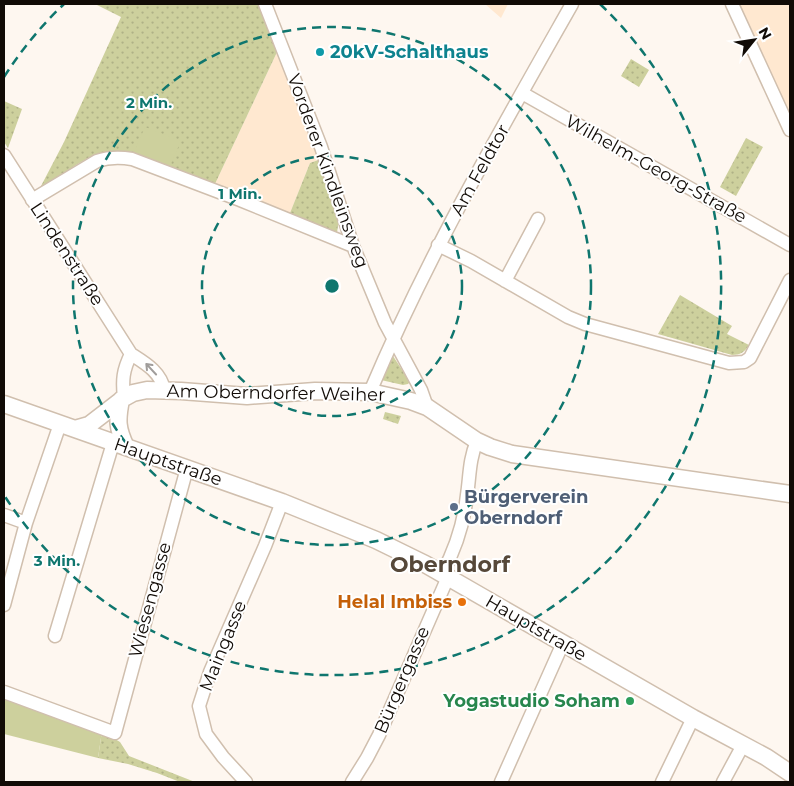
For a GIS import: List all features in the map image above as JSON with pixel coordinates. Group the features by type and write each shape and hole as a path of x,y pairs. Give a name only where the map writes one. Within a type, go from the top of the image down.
{"main road":[{"name":"Am Oberndorfer Weiher","path":"67,427 89,425 122,399 140,391 164,390 246,396 315,391 370,392 405,399 427,407"},
{"path":"120,445 117,425 122,399"},
{"name":"Hauptstraße","path":"4,404 282,502 376,540 445,575 693,718 766,757 790,773"},
{"path":"427,407 477,441 495,449 523,456 790,494"}],"street":[{"name":"Vorderer Kindleinsweg","path":"265,4 321,147 353,246 392,338"},
{"name":"Am Feldtor","path":"370,392 392,338 438,245 572,4"},
{"path":"732,4 790,130"},
{"name":"Wilhelm-Georg-Straße","path":"522,93 790,245"},
{"name":"Lindenstraße","path":"4,155 130,354 149,365 162,382 164,390"},
{"path":"32,200 96,161 107,157 118,157 140,162 225,194 353,246"},
{"path":"505,281 538,219"},
{"path":"438,245 568,317 585,324 722,361 737,363 744,362 750,358 790,280"},
{"path":"392,338 421,390 427,407"},
{"path":"122,399 124,368 130,354"},
{"path":"4,605 26,523 67,427"},
{"path":"445,575 460,531 467,495 471,455 477,441"},
{"path":"55,636 120,445"},
{"name":"Wiesengasse","path":"4,692 115,733 187,468"},
{"name":"Maingasse","path":"246,782 223,757 206,734 199,706 210,672 265,546 282,502"},
{"path":"4,515 26,523"},
{"name":"Bürgergasse","path":"352,782 368,758 379,734 445,575"},
{"path":"501,782 563,643"},
{"path":"662,782 693,718"},
{"path":"723,782 743,745"}],"shaded area":[{"path":"485,4 508,4 501,18"},
{"path":"733,4 790,4 790,127"},
{"path":"278,50 321,159 310,163 288,218 214,186"}],"green space":[{"path":"95,4 261,4 278,50 214,186 139,156 108,152 89,158 43,188 41,186 64,142 121,17"},
{"path":"631,59 649,70 639,87 621,76"},
{"path":"4,101 22,109 8,148 4,142"},
{"path":"145,127 181,141 169,168 133,154"},
{"path":"746,138 763,147 736,196 720,187"},
{"path":"321,159 339,218 337,233 288,218 310,163"},
{"path":"680,295 732,326 727,334 749,345 742,353 732,355 658,334"},
{"path":"393,356 410,382 408,384 403,385 381,380"},
{"path":"385,412 401,416 398,424 383,419"},
{"path":"4,696 102,731 98,758 4,734"},
{"path":"102,731 120,742 129,756 195,782 180,782 128,764 98,758"}],"place":[{"name":"20kV-Schalthaus","path":"320,52"},
{"name":"Bürgerverein Oberndorf","path":"454,507"},
{"name":"Helal Imbiss","path":"462,602"},
{"name":"Yogastudio Soham","path":"630,701"}],"district":[{"name":"Oberndorf","path":"450,564"}]}
